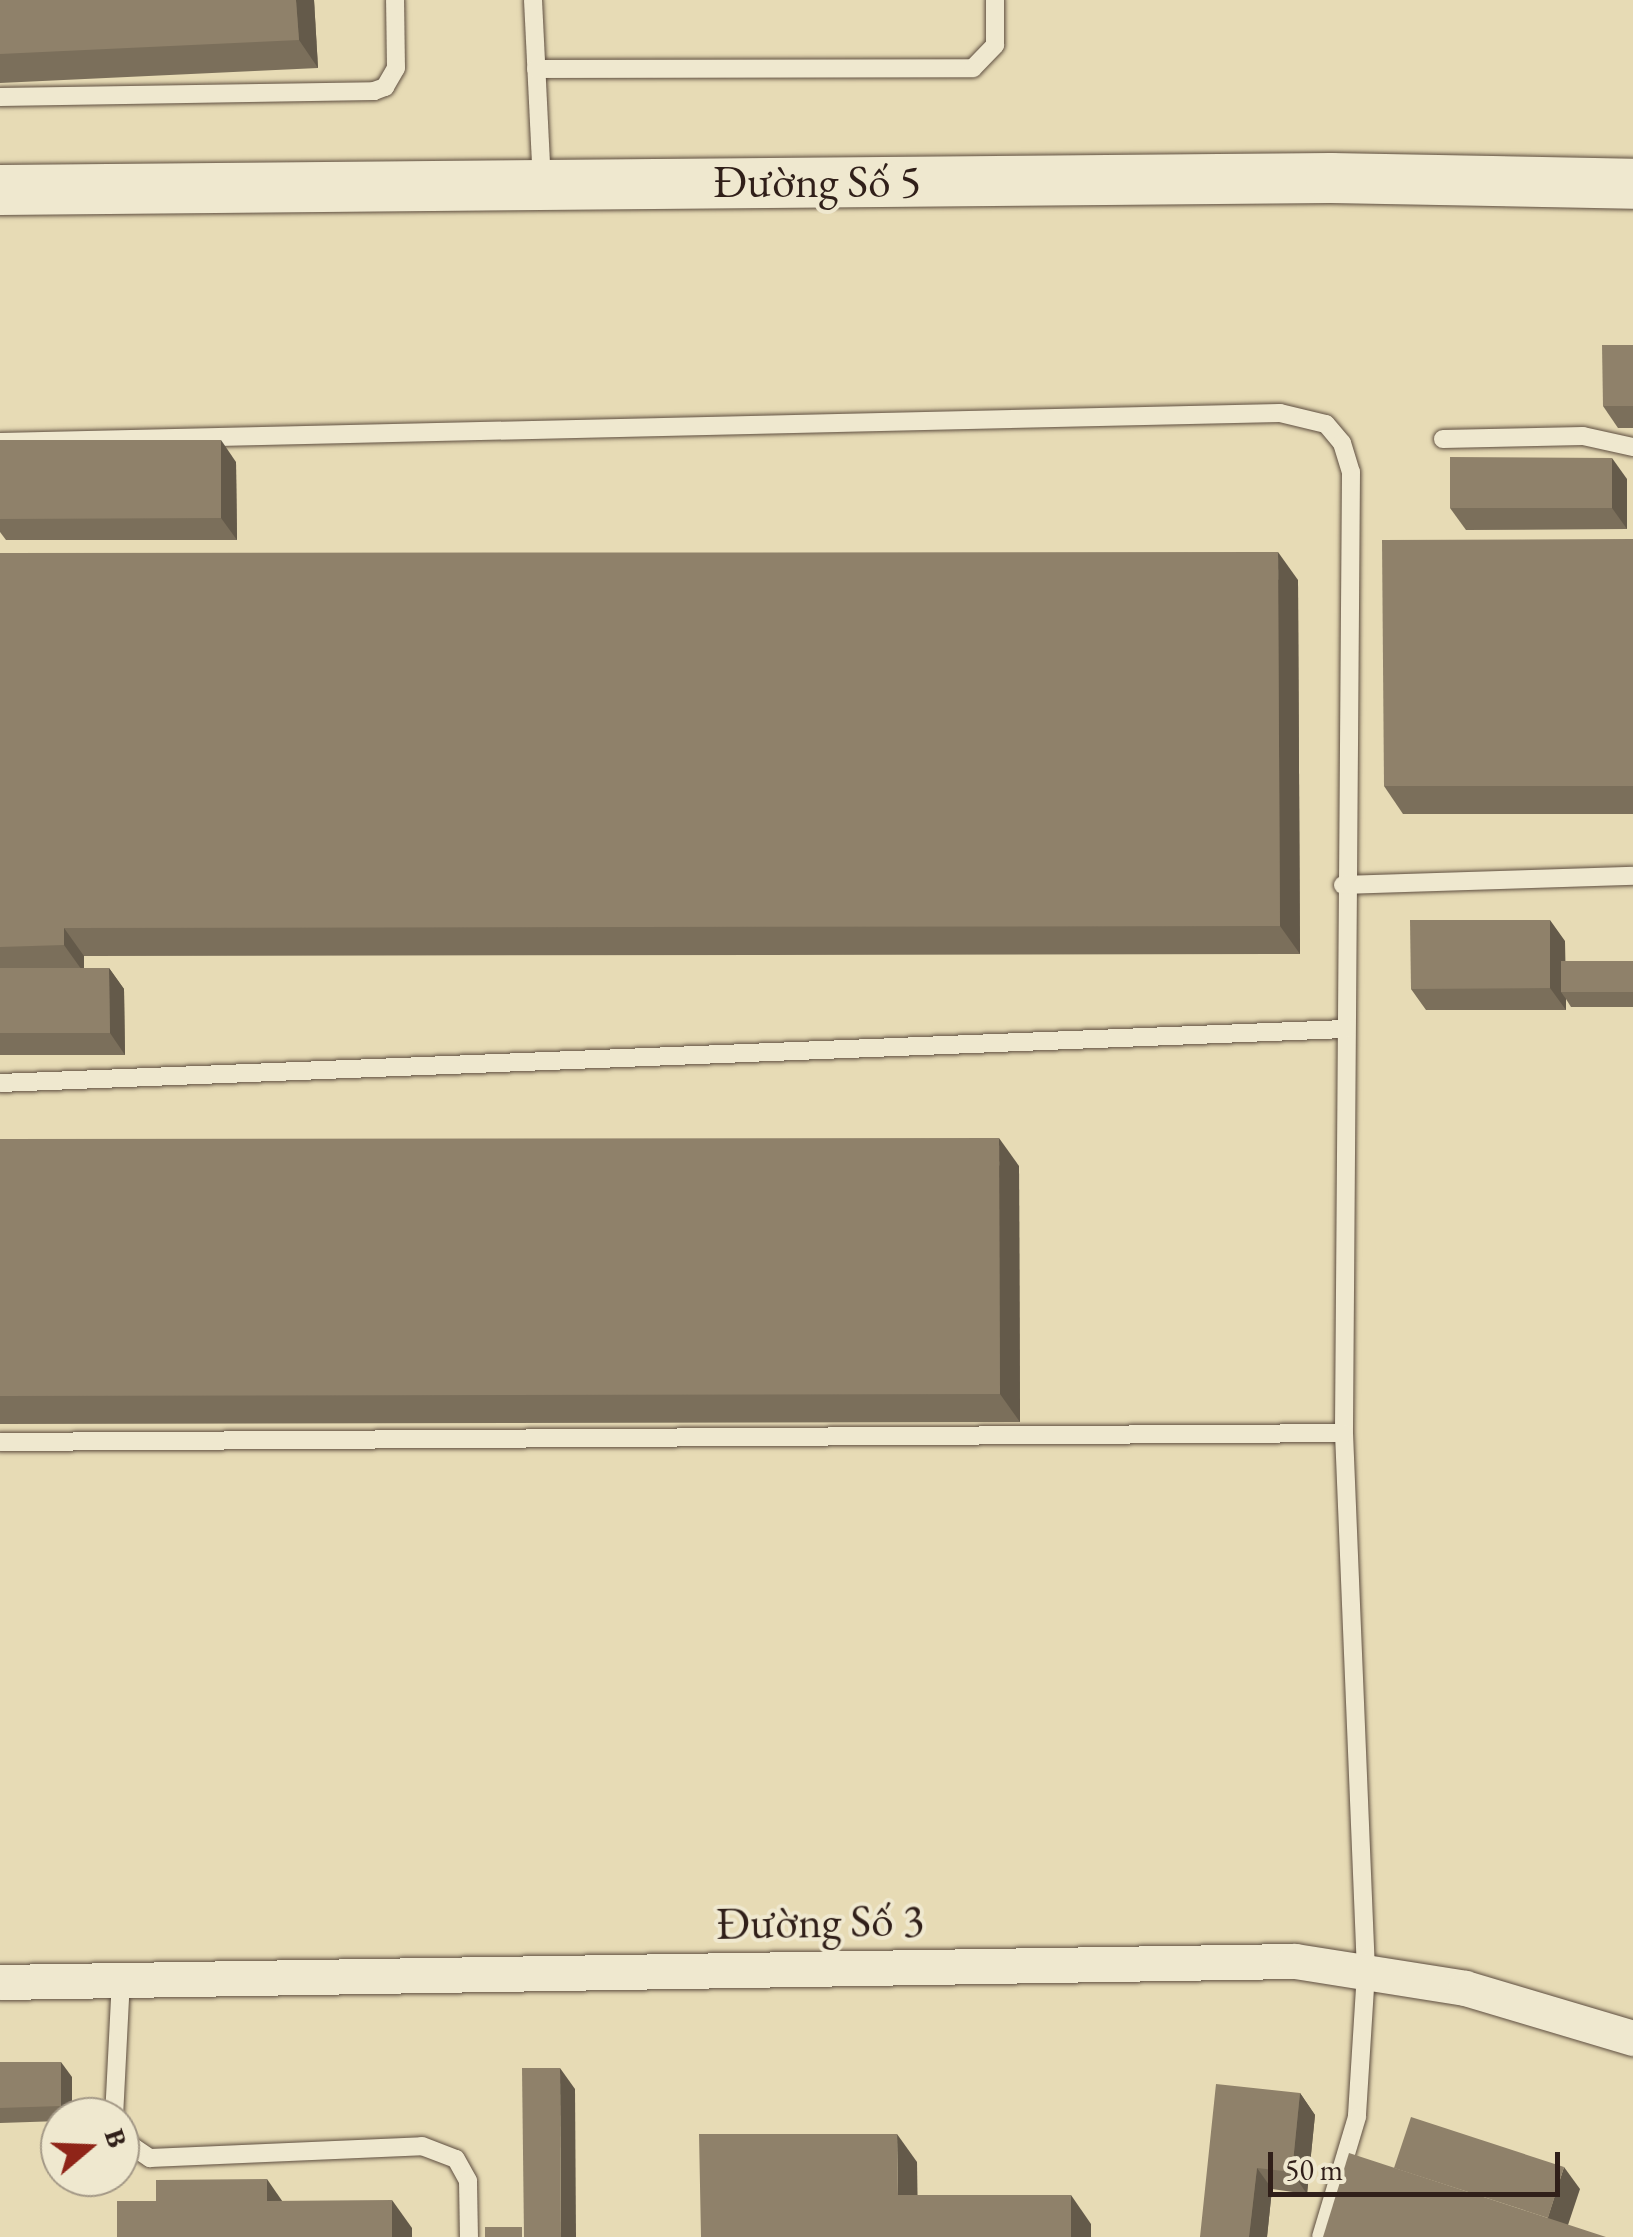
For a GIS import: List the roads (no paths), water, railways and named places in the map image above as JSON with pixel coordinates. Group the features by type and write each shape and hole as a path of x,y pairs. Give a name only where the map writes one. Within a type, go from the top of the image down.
{"street":[{"name":"Đường Số 5","path":"0,190 1311,178 1633,184"},
{"name":"Đường Số 3","path":"0,1982 1295,1962 1466,1988 1633,2038"}],"lane":[{"path":"0,97 374,91 385,87 396,68 396,0"},
{"path":"532,0 542,184"},
{"path":"536,69 973,68 995,44 995,0"},
{"path":"0,442 1304,414 1326,424 1342,443 1351,472 1343,885 1344,1433 1366,1972 1357,2117 1321,2237"},
{"path":"1443,439 1583,436 1633,448"},
{"path":"1343,885 1633,876"},
{"path":"0,1083 1346,1029"},
{"path":"0,1442 1344,1433"},
{"path":"115,2097 121,1981"},
{"path":"140,2151 150,2158 422,2146 456,2160 468,2181 469,2237"}]}
